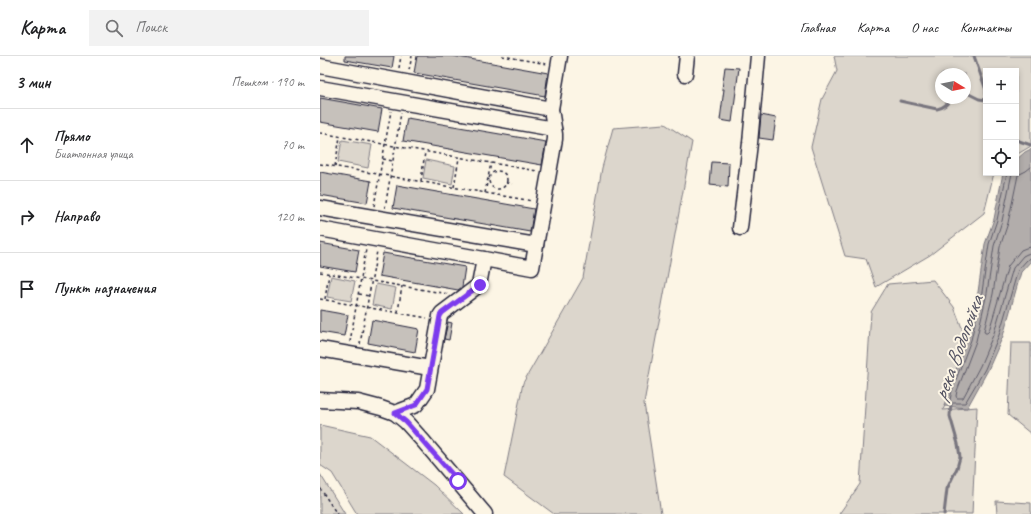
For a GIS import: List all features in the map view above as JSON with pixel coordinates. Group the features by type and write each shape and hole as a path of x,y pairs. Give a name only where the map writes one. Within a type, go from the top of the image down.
{"street":[{"path":"685,74 687,56"},
{"path":"740,228 758,56"},
{"path":"320,229 532,268 555,139 551,109 559,61"},
{"path":"320,66 551,109"},
{"path":"320,88 554,129"},
{"path":"320,208 536,245"},
{"path":"395,413 416,405 427,389 439,320 442,313 480,285 484,259"},
{"path":"320,349 430,368"},
{"path":"320,400 358,402 395,413 406,422 424,442 485,514"}],"path":[{"path":"407,82 412,56"},
{"path":"502,56 559,61"},
{"path":"383,219 403,102"},
{"path":"320,133 549,173"},
{"path":"335,166 340,137"},
{"path":"420,181 425,152"},
{"path":"454,187 459,158"},
{"path":"382,159 393,161"},
{"path":"485,193 491,163"},
{"path":"320,164 544,203"},
{"path":"500,172 507,179 503,188 497,189 491,185 489,179 493,173 500,172"},
{"path":"506,183 512,184"},
{"path":"358,355 379,240"},
{"path":"320,272 463,297"},
{"path":"325,300 329,274"},
{"path":"398,312 402,286"},
{"path":"358,294 369,296"},
{"path":"320,299 439,320"},
{"path":"320,488 337,514"}],"shaded area":[{"path":"834,56 1031,56 1031,146 1019,153 1019,68 983,68 983,176 993,176 984,213 930,255 876,287 866,259 845,256 811,147 822,99 837,71"},
{"path":"665,124 692,142 644,403 661,514 554,514 504,477 523,383 583,278 602,168 613,128"},
{"path":"342,140 372,145 368,168 338,162"},
{"path":"426,160 455,166 452,184 423,178"},
{"path":"331,276 355,281 351,301 327,297"},
{"path":"933,280 954,307 967,341 960,370 943,410 977,407 972,514 839,514 860,484 871,312 888,284"},
{"path":"376,284 396,288 392,309 372,305"},
{"path":"1011,343 1031,343 1031,434 1008,415"},
{"path":"320,425 370,436 434,485 464,514 357,514 332,473 320,465"},
{"path":"320,474 345,514 320,514"},
{"path":"996,501 1031,503 1031,514 997,514"}],"water":[{"path":"1031,149 1031,261 1021,272 1003,336 988,370 967,408 944,406 967,339 978,292 985,244 994,219 1002,176 1019,176 1019,157"}],"building":[{"path":"345,56 394,56 392,68 345,60"},
{"path":"417,56 453,56 548,73 545,96 414,73"},
{"path":"725,67 739,68 732,122 720,120"},
{"path":"320,98 382,109 378,132 320,122"},
{"path":"761,115 776,118 773,140 759,138"},
{"path":"407,118 546,142 542,165 403,141"},
{"path":"712,162 729,163 728,187 710,185"},
{"path":"320,172 371,181 367,203 320,195"},
{"path":"397,185 534,209 530,232 393,208"},
{"path":"320,243 359,250 355,272 320,266"},
{"path":"383,253 465,267 462,287 458,290 379,276"},
{"path":"320,310 348,315 344,336 320,332"},
{"path":"372,320 419,329 415,352 368,343"},
{"path":"448,322 452,323 449,340 444,339"}],"waterway":[{"path":"974,56 983,82"},
{"path":"971,95 983,100"},
{"path":"900,101 937,109 946,104"},
{"path":"1019,141 1031,145"},
{"name":"река Водопойка","path":"944,514 947,489 957,468 960,457 950,416 951,404"}],"route":[{"path":"458,481 406,422 395,413 416,405 427,389 440,316 480,285"}]}
